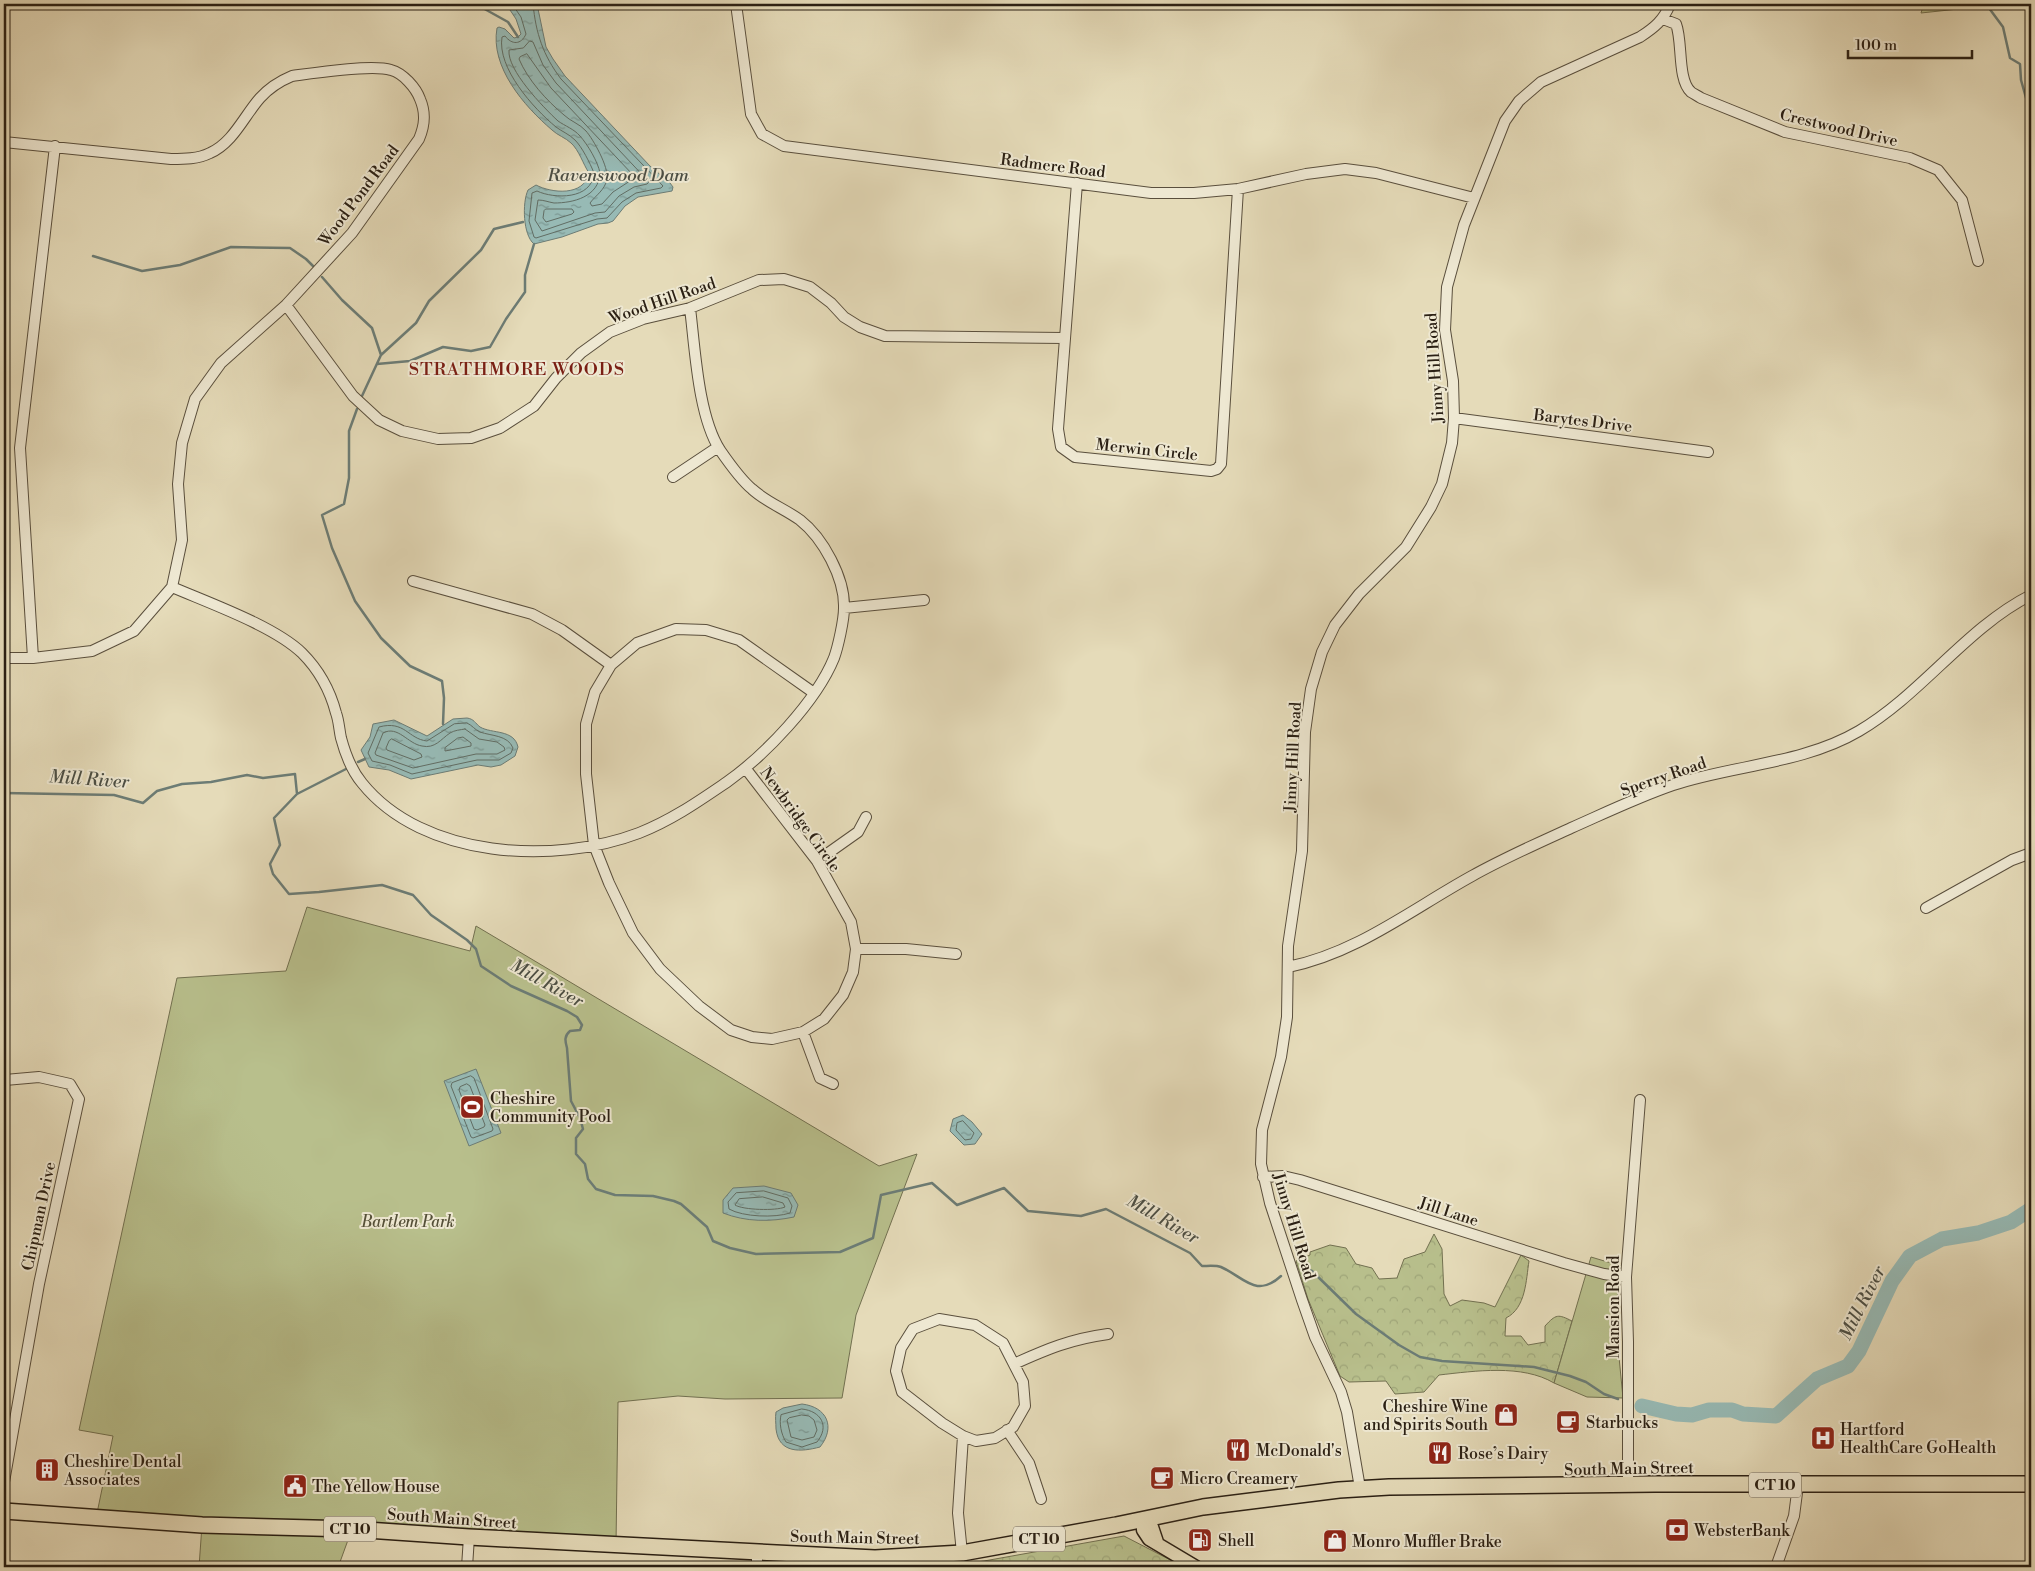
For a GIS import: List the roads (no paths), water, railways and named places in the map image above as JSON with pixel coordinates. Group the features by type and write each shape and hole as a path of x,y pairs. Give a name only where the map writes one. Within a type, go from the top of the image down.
{"highway":[{"name":"South Main Street","path":"4,1512 202,1525 352,1529 469,1537 875,1558 962,1553 1245,1501 1360,1488 2031,1484"}],"main road":[{"path":"1143,1520 1152,1528 1157,1542 1196,1567"}],"street":[{"name":"Radmere Road","path":"736,4 751,114 762,134 784,146 1152,193 1238,190 1306,174 1345,169 1376,173 1474,198"},
{"name":"Jinny Hill Road","path":"1360,1488 1345,1405 1305,1308 1272,1211 1263,1177 1260,1144 1288,1017 1288,967 1291,918 1304,830 1307,714 1315,671 1325,643 1345,611 1359,594 1395,559 1418,530 1442,484 1448,464 1454,418 1452,382 1445,330 1447,287 1456,250 1504,122 1527,93 1550,76 1640,37 1663,19 1670,4"},
{"name":"Crestwood Drive","path":"1663,19 1676,24 1679,32 1683,77 1690,91 1701,98 1785,132 1910,158 1938,170 1962,200 1978,261"},
{"name":"Wood Pond Road","path":"4,142 171,158 196,157 211,153 231,136 260,98 280,82 292,76 373,68 392,70 411,84 419,95 424,123 418,139 352,233 286,306 221,364 195,399 182,443 178,484 182,540 172,587 134,631 92,650 33,658 4,658"},
{"path":"33,658 20,448 55,146"},
{"name":"Merwin Circle","path":"1077,183 1058,429 1061,447 1075,457 1211,471 1217,469 1221,464 1238,190"},
{"name":"Wood Hill Road","path":"286,306 353,396 379,420 402,431 438,439 471,438 500,428 534,406 556,378 581,353 610,332 643,319 690,308 759,280 784,279 810,287 831,302 844,317 860,327 885,336 1064,338"},
{"path":"172,587 260,626 282,638 301,652 318,672 330,693 337,715 341,738 348,758 360,781 379,802 402,819 427,832 498,849 550,851 594,846 638,833 681,814 746,768 777,738 814,693 834,657 844,608 840,580 825,548 801,521 750,488 718,447 707,419 700,389 690,308"},
{"name":"Barytes Drive","path":"1454,418 1708,452"},
{"path":"673,477 718,447"},
{"path":"412,581 532,614 562,630 610,665 637,643 676,629 706,630 738,640 814,693"},
{"name":"Sperry Road","path":"1288,967 1311,962 1363,940 1474,875 1619,806 1688,780 1817,750 1846,738 1891,709 1991,622 2031,595"},
{"path":"844,608 924,600"},
{"name":"Newbridge Circle","path":"610,665 596,692 586,724 586,774 594,846 609,883 633,933 660,969 699,1006 731,1030 752,1037 772,1040 803,1032 824,1019 843,995 853,972 856,949 851,922 817,861 746,768"},
{"path":"817,861 858,832 866,817"},
{"path":"1926,908 2012,860 2031,853"},
{"path":"856,949 906,949 956,954"},
{"path":"803,1032 820,1078 833,1084"},
{"name":"Chipman Drive","path":"4,1080 39,1077 70,1084 78,1099 39,1284 4,1482"},
{"name":"Mansion Road","path":"1628,1485 1626,1277 1640,1100"},
{"name":"Jill Lane","path":"1263,1177 1283,1176 1300,1180 1555,1260 1604,1274 1626,1277"},
{"path":"939,1319 975,1325 1003,1343 1014,1364 1023,1382 1025,1406 1013,1427 995,1438 976,1441 963,1436 942,1423 902,1392 896,1371 901,1348 913,1329 939,1319"},
{"path":"1014,1364 1054,1346 1084,1337 1108,1334"},
{"path":"1008,1430 1029,1463 1041,1499"},
{"path":"962,1553 958,1513 963,1436"},
{"path":"1776,1567 1794,1516 1798,1485"},
{"path":"467,1567 469,1537"},
{"path":"757,1551 757,1567"}],"water":[{"name":"Ravenswood Dam","path":"506,4 537,4 546,47 565,76 650,166 670,183 673,187 672,191 638,197 625,206 613,221 608,223 598,224 562,237 534,244 530,240 524,210 528,190 536,185 558,191 574,189 586,181 589,173 574,146 541,120 520,97 504,71 496,43 497,28 505,29 514,38 521,34 516,19"},
{"path":"467,718 473,720 480,727 512,737 518,747 515,756 501,765 491,767 478,765 411,779 389,770 369,767 361,750 370,737 373,724 394,720 427,736 453,719"},
{"name":"Cheshire Community Pool","path":"476,1069 501,1133 469,1146 444,1081"},
{"path":"963,1115 982,1134 975,1144 964,1145 950,1131 953,1119"},
{"path":"764,1186 791,1193 798,1205 794,1217 758,1220 740,1218 723,1213 723,1200 733,1188"},
{"path":"802,1404 818,1409 826,1419 828,1425 827,1432 825,1440 820,1447 806,1450 792,1449 781,1443 778,1437 776,1412 783,1408"}],"waterway":[{"path":"481,4 481,7 508,22 518,37"},
{"path":"1986,4 2003,27 2010,58 2020,64 2021,80 2028,105 2031,105"},
{"path":"362,396 381,355 416,323 429,301 481,250 494,229 523,222"},
{"path":"377,364 410,361 443,347 471,351 490,347 506,319 525,292 525,275 534,244"},
{"path":"93,256 142,271 180,265 231,247 290,248 313,266"},
{"path":"322,277 342,300 372,328 381,355"},
{"path":"357,409 349,431 349,478 344,504 322,515 332,548 355,601 381,638 410,666 442,681 444,698 443,724"},
{"path":"358,762 365,759"},
{"path":"297,794 346,769"},
{"name":"Mill River","path":"4,793 114,795 143,803 157,791 182,784 211,782 247,775 263,778 295,774 297,794 274,818 280,845 270,864 273,874 289,894 382,885 413,895 431,915 467,940 476,949 481,966 511,986 577,1017 582,1025 580,1030 570,1031 565,1041 571,1101 580,1118 583,1129 576,1138 576,1154 585,1164 588,1179 596,1189 615,1195 653,1196 681,1204 707,1227 713,1241 730,1248 756,1254 840,1252 873,1238 881,1195 932,1183 957,1205 1004,1188 1028,1211 1081,1216 1106,1209 1190,1253 1202,1266 1221,1267 1257,1286 1272,1283 1281,1276"},
{"name":"Mill River","path":"1642,1406 1676,1414 1692,1415 1709,1410 1732,1410 1743,1414 1776,1416 1817,1379 1848,1366 1859,1351 1892,1281 1910,1256 1942,1239 1978,1233 2011,1222 2031,1209"},
{"name":"Mill River","path":"1303,1268 1312,1271 1356,1314 1399,1345 1420,1357 1442,1361 1534,1367 1586,1382 1604,1394 1618,1399"}],"place":[{"name":"Cheshire Community Pool","path":"472,1107"},
{"name":"Cheshire Wine and Spirits South","path":"1506,1415"},
{"name":"Starbucks","path":"1568,1422"},
{"name":"Hartford HealthCare GoHealth","path":"1823,1438"},
{"name":"McDonald's","path":"1238,1450"},
{"name":"Rose’s Dairy","path":"1440,1453"},
{"name":"Cheshire Dental Associates","path":"47,1470"},
{"name":"Micro Creamery","path":"1162,1478"},
{"name":"The Yellow House","path":"295,1486"},
{"name":"WebsterBank","path":"1677,1530"},
{"name":"Shell","path":"1200,1540"},
{"name":"Monro Muffler Brake","path":"1335,1541"}],"district":[{"name":"STRATHMORE WOODS","path":"517,369"}],"park label":[{"name":"Bartlem Park","path":"408,1221"}]}
